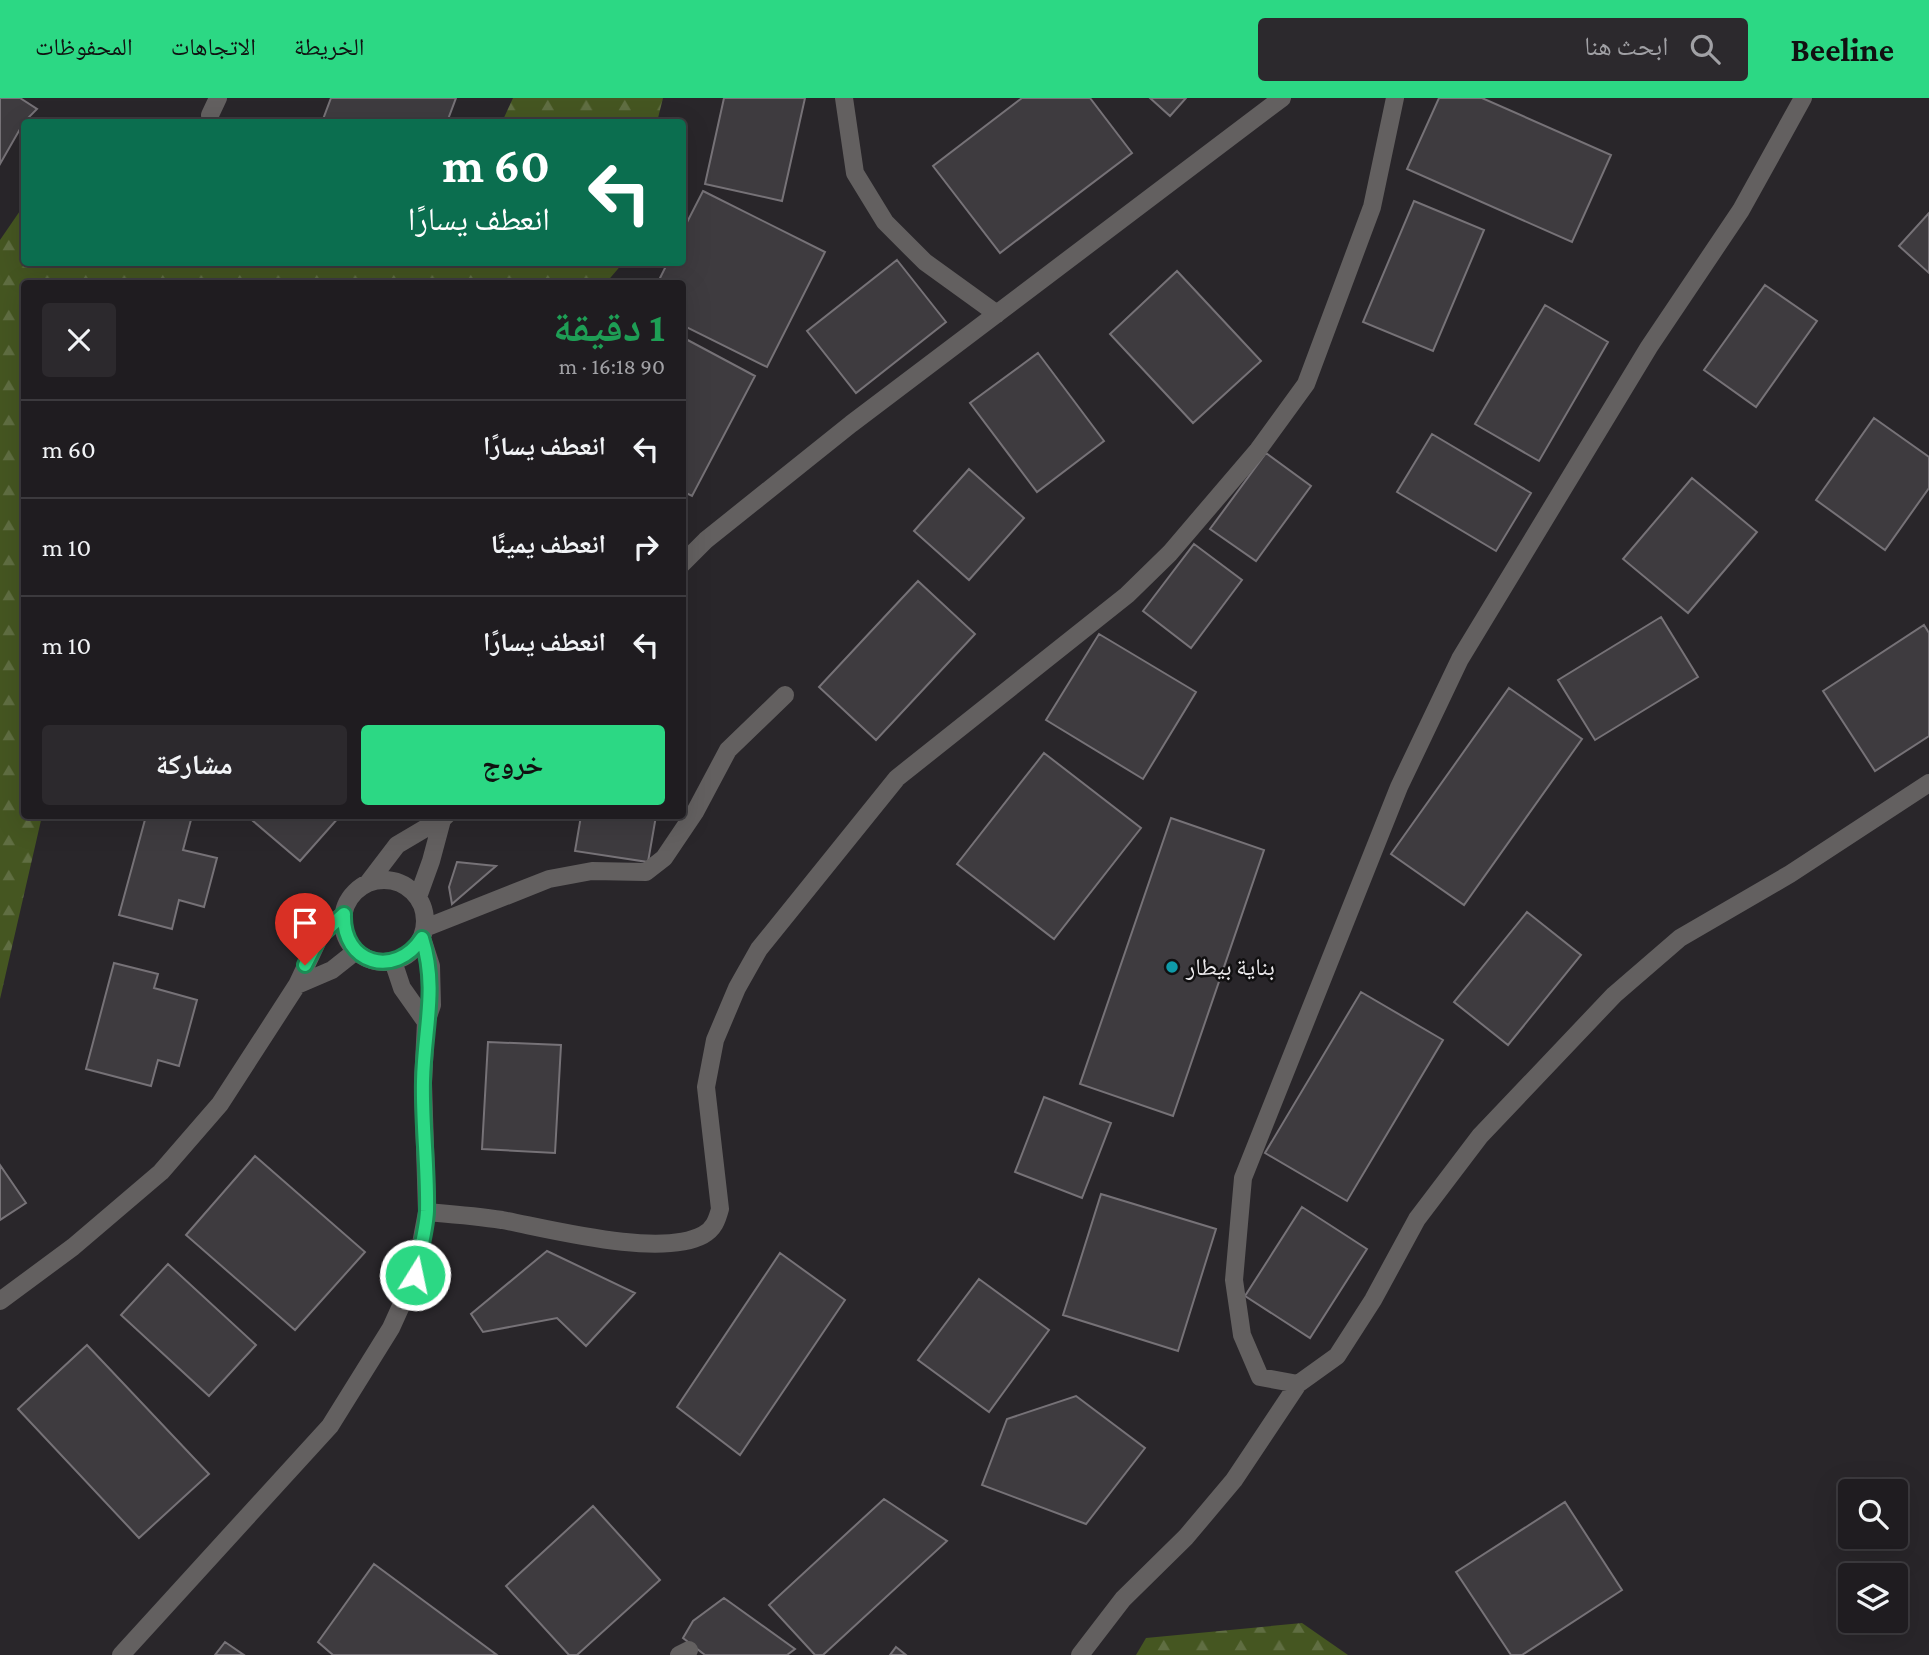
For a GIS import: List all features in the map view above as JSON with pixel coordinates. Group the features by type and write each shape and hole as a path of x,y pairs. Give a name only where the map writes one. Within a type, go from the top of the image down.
{"street":[{"path":"210,115 218,98"},
{"path":"844,98 855,173 886,222 925,262 997,314"},
{"path":"686,560 706,540 850,424 1282,98"},
{"path":"427,1212 498,1219 618,1243 681,1241 704,1235 715,1225 720,1209 706,1087 715,1040 737,988 759,949 897,778 1126,595 1170,553 1258,450 1306,384 1373,207 1395,98"},
{"path":"1298,1384 1260,1377 1241,1335 1234,1280 1243,1178 1283,1072 1399,787 1460,659 1649,346 1741,210 1803,98"},
{"path":"344,914 343,928 356,951 366,958 393,961 415,949 424,933 549,879 592,871 646,872 664,858 695,812 728,750 785,695"},
{"path":"1080,1655 1123,1599 1186,1537 1234,1480 1298,1384 1337,1356 1373,1300 1417,1219 1480,1136 1614,995 1681,938 1790,873 1929,783"},
{"path":"0,1301 73,1247 161,1172 219,1104 297,985 320,936 344,914 356,890 368,883 397,845 442,819"},
{"path":"418,897 444,819"},
{"path":"121,1655 330,1426 391,1328 415,1275 427,1212 423,1083 426,1022 432,1005 432,989 424,933 426,917 418,897 395,881 368,883"},
{"path":"297,985 332,970 356,951"},
{"path":"393,961 402,988 426,1022"}],"green space":[{"path":"513,98 663,98 658,119 503,119"},
{"path":"21,209 21,266 620,266 608,280 21,280 21,819 41,819 0,999 0,240"},
{"path":"1302,1623 1348,1655 1136,1655 1146,1638"}],"building":[{"path":"0,98 20,98 37,109 27,119 21,119 21,127 0,164"},
{"path":"331,98 456,98 448,119 323,119"},
{"path":"724,98 805,98 782,201 705,184"},
{"path":"1022,98 1090,98 1132,153 1000,253 933,166"},
{"path":"1150,98 1186,98 1170,116"},
{"path":"1439,98 1482,98 1611,155 1572,242 1407,169"},
{"path":"703,191 825,252 767,367 686,327 686,280 659,280 666,266 686,266 686,224"},
{"path":"1414,201 1484,230 1433,351 1363,322"},
{"path":"1929,213 1929,273 1899,246"},
{"path":"897,260 946,322 856,393 807,331"},
{"path":"1177,271 1261,361 1193,423 1110,334"},
{"path":"1765,285 1817,321 1756,407 1704,370"},
{"path":"1545,305 1608,342 1539,461 1475,424"},
{"path":"686,339 755,376 692,496 686,493"},
{"path":"1038,353 1104,441 1037,492 970,403"},
{"path":"1874,418 1929,457 1929,488 1885,550 1816,500"},
{"path":"1432,434 1531,493 1496,551 1397,492"},
{"path":"1266,453 1311,486 1256,561 1210,529"},
{"path":"969,469 1024,518 969,580 914,531"},
{"path":"1692,478 1757,532 1688,613 1623,559"},
{"path":"1194,544 1242,580 1191,648 1143,611"},
{"path":"918,581 975,634 876,740 819,687"},
{"path":"1661,617 1698,677 1595,740 1558,680"},
{"path":"1924,625 1929,633 1929,736 1875,771 1823,691"},
{"path":"1099,634 1196,692 1143,779 1046,720"},
{"path":"1509,688 1582,739 1464,905 1391,854"},
{"path":"1044,753 1141,828 1054,939 957,864"},
{"name":"بناية بيطار","path":"1171,818 1264,850 1173,1116 1080,1084"},
{"path":"145,819 191,819 183,850 217,858 204,907 179,900 172,929 119,915"},
{"path":"255,819 337,819 300,861 253,821"},
{"path":"580,819 655,819 648,862 575,851"},
{"path":"457,862 496,866 452,904 449,887"},
{"path":"1527,912 1581,955 1508,1045 1454,1002"},
{"path":"114,963 158,974 154,988 197,1000 179,1066 158,1060 151,1086 86,1069"},
{"path":"1361,992 1443,1040 1347,1201 1265,1153"},
{"path":"488,1042 561,1045 555,1153 482,1149"},
{"path":"1044,1097 1111,1123 1082,1198 1015,1172"},
{"path":"255,1156 365,1252 295,1330 186,1235"},
{"path":"0,1165 26,1203 0,1220"},
{"path":"1101,1194 1216,1229 1178,1351 1063,1315"},
{"path":"1302,1207 1367,1249 1310,1338 1245,1296"},
{"path":"547,1251 635,1293 586,1346 557,1318 483,1332 471,1314"},
{"path":"780,1253 845,1300 740,1455 677,1407"},
{"path":"168,1264 256,1345 209,1396 121,1315"},
{"path":"979,1279 1049,1330 989,1412 918,1360"},
{"path":"87,1345 209,1474 139,1538 18,1409"},
{"path":"1076,1396 1145,1448 1086,1524 982,1485 1007,1419"},
{"path":"884,1499 947,1541 823,1655 815,1655 769,1605"},
{"path":"1565,1502 1622,1590 1522,1655 1511,1655 1456,1572"},
{"path":"593,1506 660,1580 577,1655 569,1655 506,1586"},
{"path":"374,1564 497,1655 333,1655 318,1642"},
{"path":"724,1598 795,1649 787,1655 705,1655 683,1638 693,1621"},
{"path":"225,1642 244,1655 215,1655"},
{"path":"896,1647 906,1655 890,1655"}],"place":[{"name":"بناية بيطار","path":"1172,967"}],"route":[{"path":"305,965 320,936 344,914 343,928 356,951 379,962 404,957 415,949 422,938 430,965 432,1005 426,1022 423,1083 427,1212 415,1275"}]}
